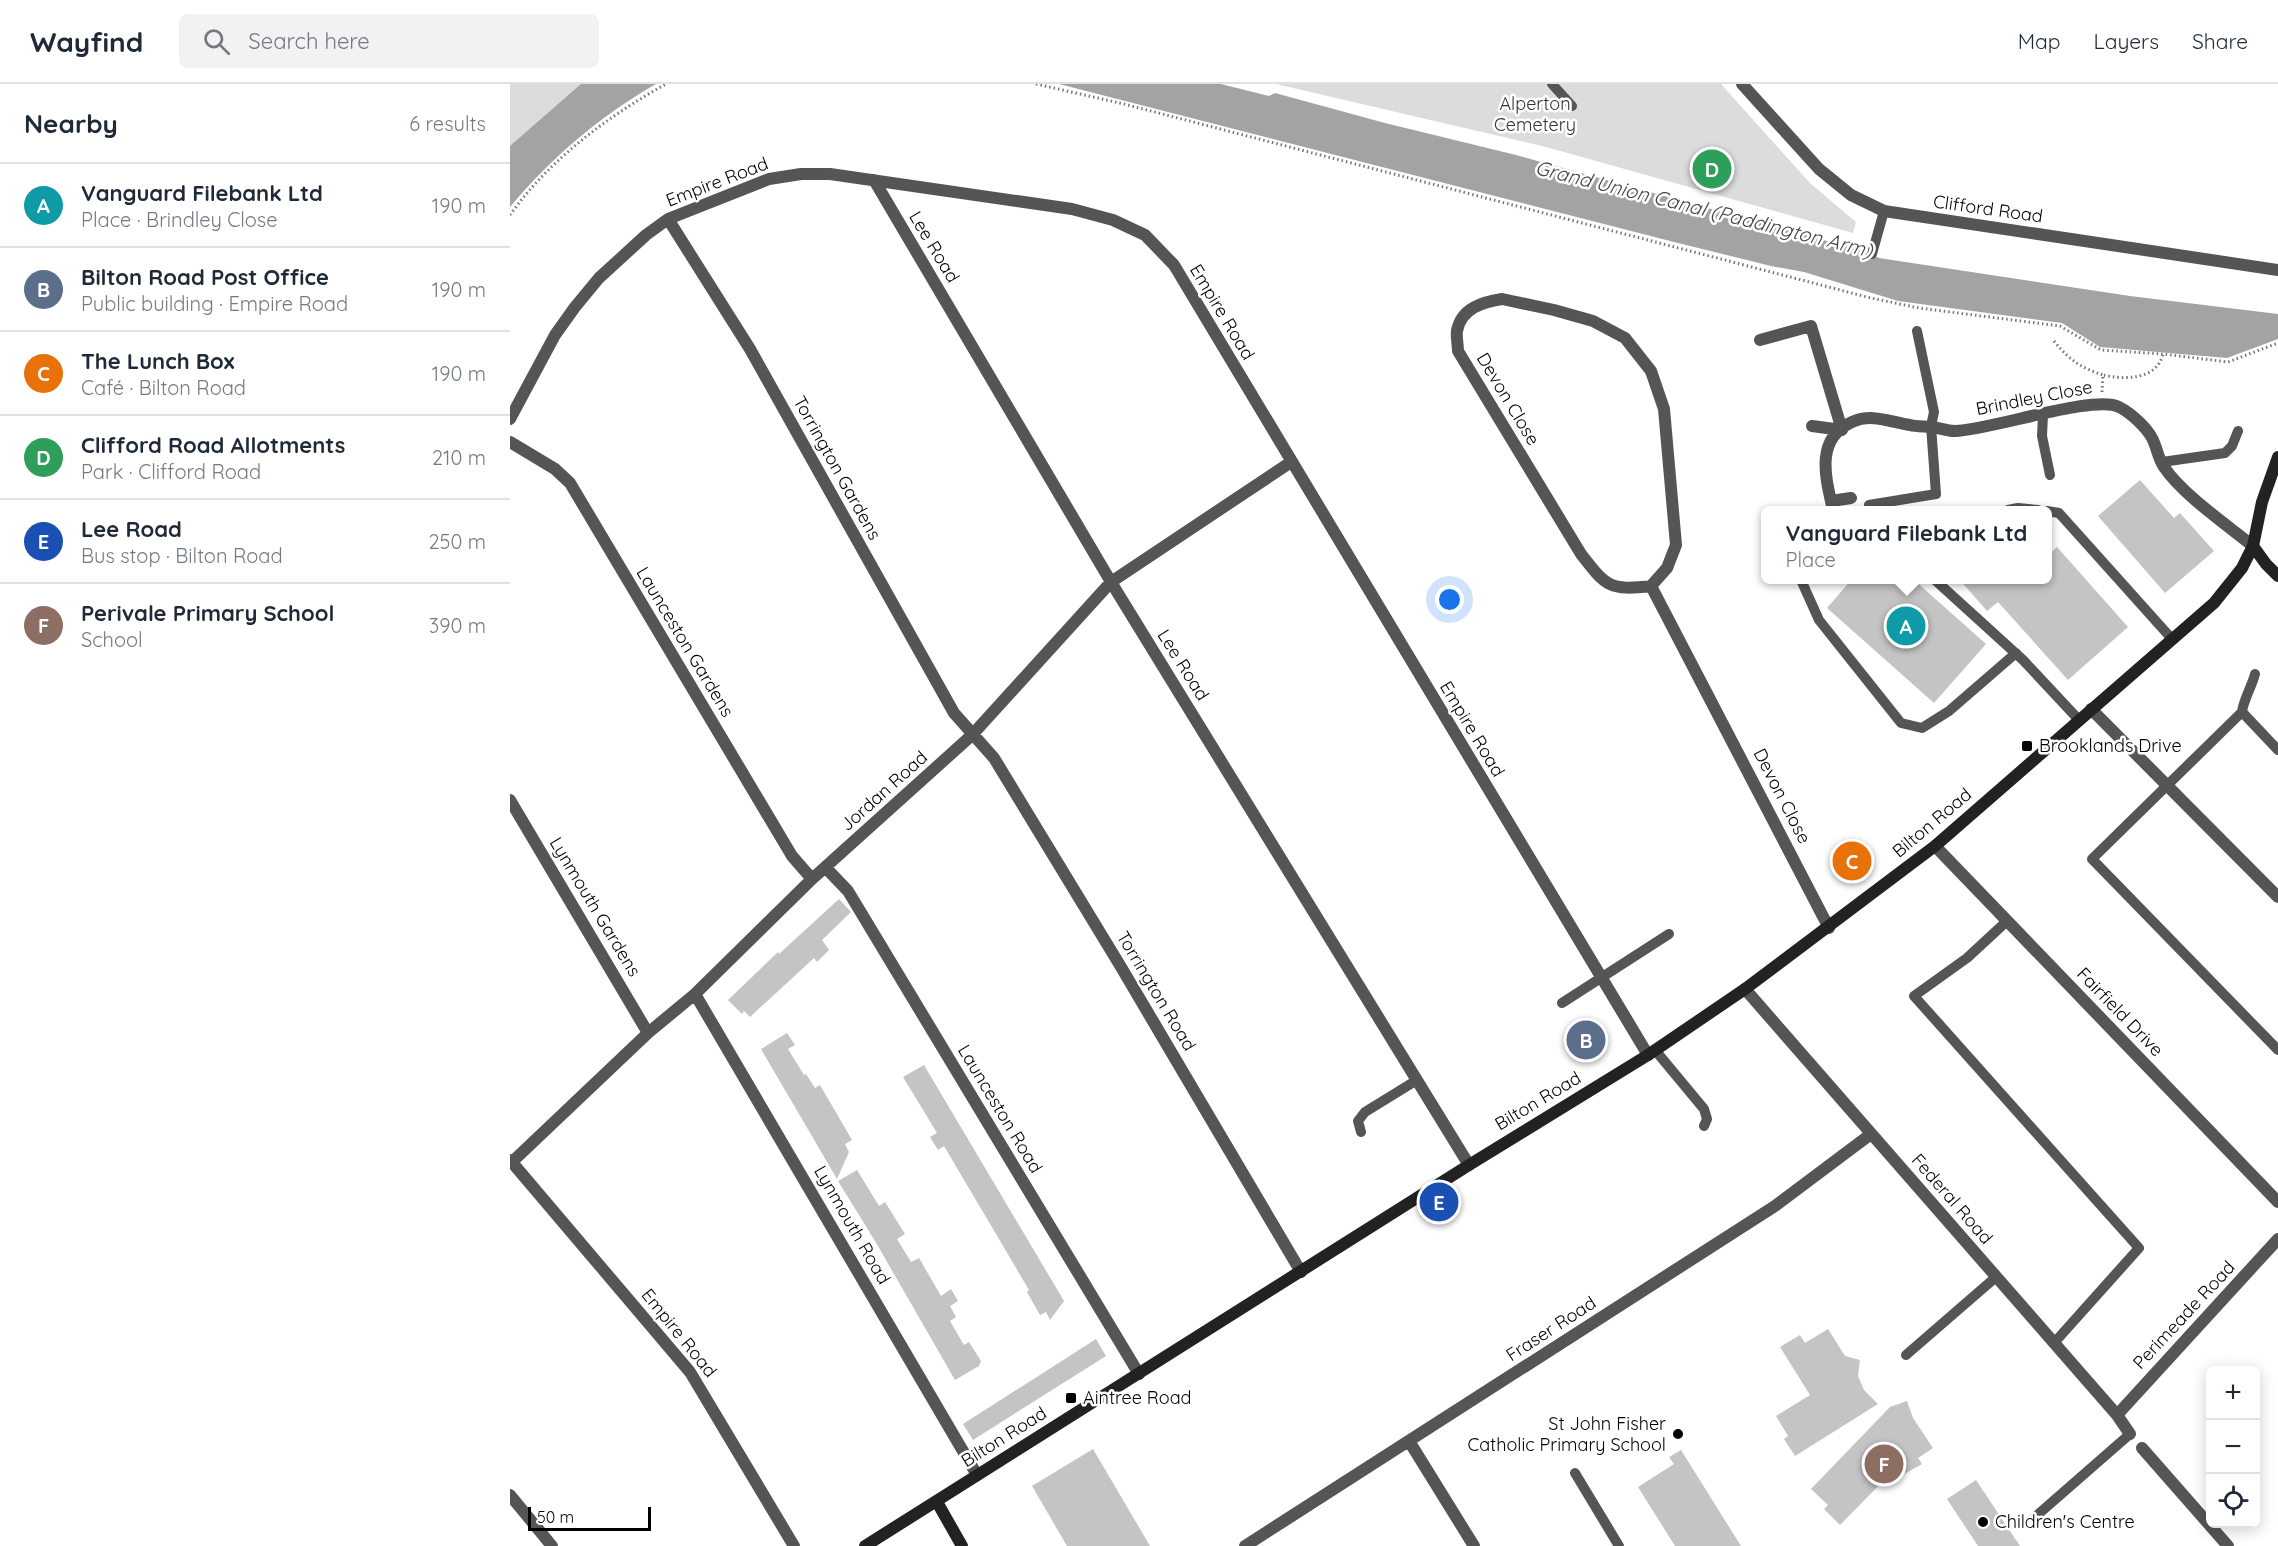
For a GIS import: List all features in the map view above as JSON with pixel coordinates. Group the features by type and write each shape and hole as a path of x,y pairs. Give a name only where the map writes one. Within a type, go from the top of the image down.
{"street":[{"name":"Clifford Road","path":"1749,86 1819,169 1851,195 1884,212 2278,270"},
{"name":"Empire Road","path":"510,418 555,335 599,278 626,251 668,219 769,179 801,174 830,174 1071,209 1113,220 1145,236 1174,265 1600,977 1651,1053"},
{"name":"Lee Road","path":"874,180 1111,582 1469,1165"},
{"name":"Torrington Gardens","path":"668,219 750,348 954,713 972,735"},
{"name":"Devon Close","path":"1502,299 1593,321 1625,338 1650,371 1664,409 1676,545 1667,568 1651,586 1625,589 1602,581 1581,554 1458,351 1457,331 1466,313 1483,302 1502,299"},
{"path":"1760,340 1811,326 1842,430"},
{"name":"Brindley Close","path":"1842,430 1852,422 1875,417 1912,426 1931,426 1953,431 1994,426 2101,402 2119,406 2135,418 2152,437 2164,467 2191,495 2253,546"},
{"path":"1812,426 1842,430"},
{"path":"1842,430 1835,435 1825,454 1825,476 1832,506 1851,498"},
{"name":"Launceston Gardens","path":"510,442 555,469 570,483 792,856 812,879"},
{"name":"Bilton Road","path":"866,1546 1469,1165 1651,1053 1829,928 1935,846 2214,603 2242,568 2253,546 2262,502 2278,457"},
{"name":"Jordan Road","path":"511,1162 648,1033 695,994 812,879 972,735 1111,582 1291,462"},
{"path":"2253,546 2278,576"},
{"name":"Devon Close","path":"1651,586 1829,928"},
{"path":"2091,709 2278,897"},
{"name":"Torrington Road","path":"972,735 994,758 1121,967 1300,1272"},
{"name":"Lynmouth Gardens","path":"510,800 648,1033"},
{"name":"Fairfield Drive","path":"1935,846 2278,1202"},
{"name":"Launceston Road","path":"825,867 848,891 1139,1374"},
{"name":"Federal Road","path":"1745,989 2117,1415 2130,1434"},
{"name":"Lynmouth Road","path":"695,994 977,1475"},
{"name":"Fraser Road","path":"1252,1544 1775,1206 1871,1134"},
{"name":"Empire Road","path":"511,1162 690,1372 794,1546"},
{"name":"Perimeade Road","path":"2117,1415 2278,1239"},
{"path":"1409,1441 1474,1546"},
{"path":"2142,1448 2228,1546"},
{"path":"510,1495 552,1546"},
{"path":"937,1502 962,1546"}],"lane":[{"path":"1552,84 1572,106"},
{"path":"1872,254 1884,212"},
{"path":"1869,505 1936,494 1931,426 1934,412 1917,331"},
{"path":"2043,415 2042,436 2050,475"},
{"path":"2162,462 2225,453 2232,446 2238,431"},
{"path":"2052,512 2059,513 2172,639"},
{"path":"1803,584 1819,620 1901,723 1922,728 1949,711 2016,653"},
{"path":"1940,584 2016,653 2079,720"},
{"path":"2256,674 2242,712 2092,859 2278,1050"},
{"path":"2242,712 2278,750"},
{"path":"2007,921 1967,958 1914,996 2139,1248 2054,1343"},
{"path":"1562,1004 1669,934"},
{"path":"1651,1053 1704,1109 1707,1119 1704,1126"},
{"path":"1361,1132 1358,1121 1365,1112 1417,1080"},
{"path":"1906,1355 1996,1277"},
{"path":"2035,1517 2130,1434"},
{"path":"1575,1473 1619,1546"}],"path":[{"path":"510,214 556,164 595,130 633,102 666,84"},
{"path":"1036,84 1124,104 1871,298 1918,308 2060,326 2102,350 2163,354 2228,362 2278,343"},
{"path":"2054,341 2065,355 2082,368 2121,379 2143,375 2157,367 2163,354"},
{"path":"2101,402 2103,375"}],"green space":[{"path":"510,84 588,84 510,151"},
{"name":"Alperton Cemetery","path":"1276,84 1721,84 1810,183 1856,222 1853,233 1546,147"}],"water":[{"path":"581,84 656,84 615,110 578,139 543,171 510,207 510,146"},
{"name":"Grand Union Canal (Paddington Arm)","path":"1059,84 1221,84 1269,96 1275,93 1516,155 1863,251 1879,258 2130,296 2278,314 2278,339 2227,358 2100,347 2062,323 1898,301 1804,272 1674,242"}],"building":[{"path":"2140,480 2174,518 2180,513 2214,551 2165,593 2098,516"},
{"path":"2057,547 2128,627 2068,680 1998,602 1987,611 1963,584 2052,584 2052,552"},
{"path":"1848,584 1919,584 1986,644 1934,703 1827,608"},
{"path":"839,899 851,912 822,940 829,950 817,962 814,958 750,1017 744,1011 742,1014 728,1000 778,952 779,954"},
{"path":"787,1033 795,1045 788,1049 815,1088 820,1085 852,1140 845,1144 849,1152 837,1179 761,1049"},
{"path":"924,1065 1064,1301 1050,1320 1046,1312 1040,1315 1027,1292 1029,1290 944,1146 938,1150 930,1137 937,1133 903,1077"},
{"path":"857,1170 879,1206 885,1202 905,1234 897,1239 911,1262 919,1258 941,1296 951,1289 958,1301 950,1306 956,1317 950,1321 964,1345 969,1342 981,1361 979,1366 955,1380 838,1181"},
{"path":"1828,1329 1845,1356 1860,1360 1858,1376 1864,1390 1878,1404 1795,1456 1784,1439 1788,1436 1776,1416 1810,1395 1780,1347 1800,1335 1805,1343"},
{"path":"1096,1339 1106,1356 973,1440 963,1424"},
{"path":"1907,1401 1913,1418 1933,1448 1918,1458 1922,1464 1894,1480 1890,1474 1840,1525 1824,1509 1828,1505 1811,1489 1890,1407"},
{"path":"1093,1449 1150,1546 1067,1546 1032,1486"},
{"path":"1681,1450 1741,1546 1675,1546 1638,1487 1674,1464 1669,1457"},
{"name":"Children's Centre","path":"1976,1480 2020,1546 1978,1546 1947,1499"}],"place":[{"name":"Clifford Road Allotments","path":"1712,169"},
{"name":"Vanguard Filebank Ltd","path":"1906,626"},
{"name":"Brooklands Drive","path":"2027,746"},
{"name":"The Lunch Box","path":"1852,861"},
{"name":"Bilton Road Post Office","path":"1586,1040"},
{"name":"Lee Road","path":"1439,1202"},
{"name":"Aintree Road","path":"1071,1398"},
{"name":"St John Fisher Catholic Primary School","path":"1678,1434"},
{"name":"Perivale Primary School","path":"1884,1464"},
{"name":"Children's Centre","path":"1983,1522"}]}
